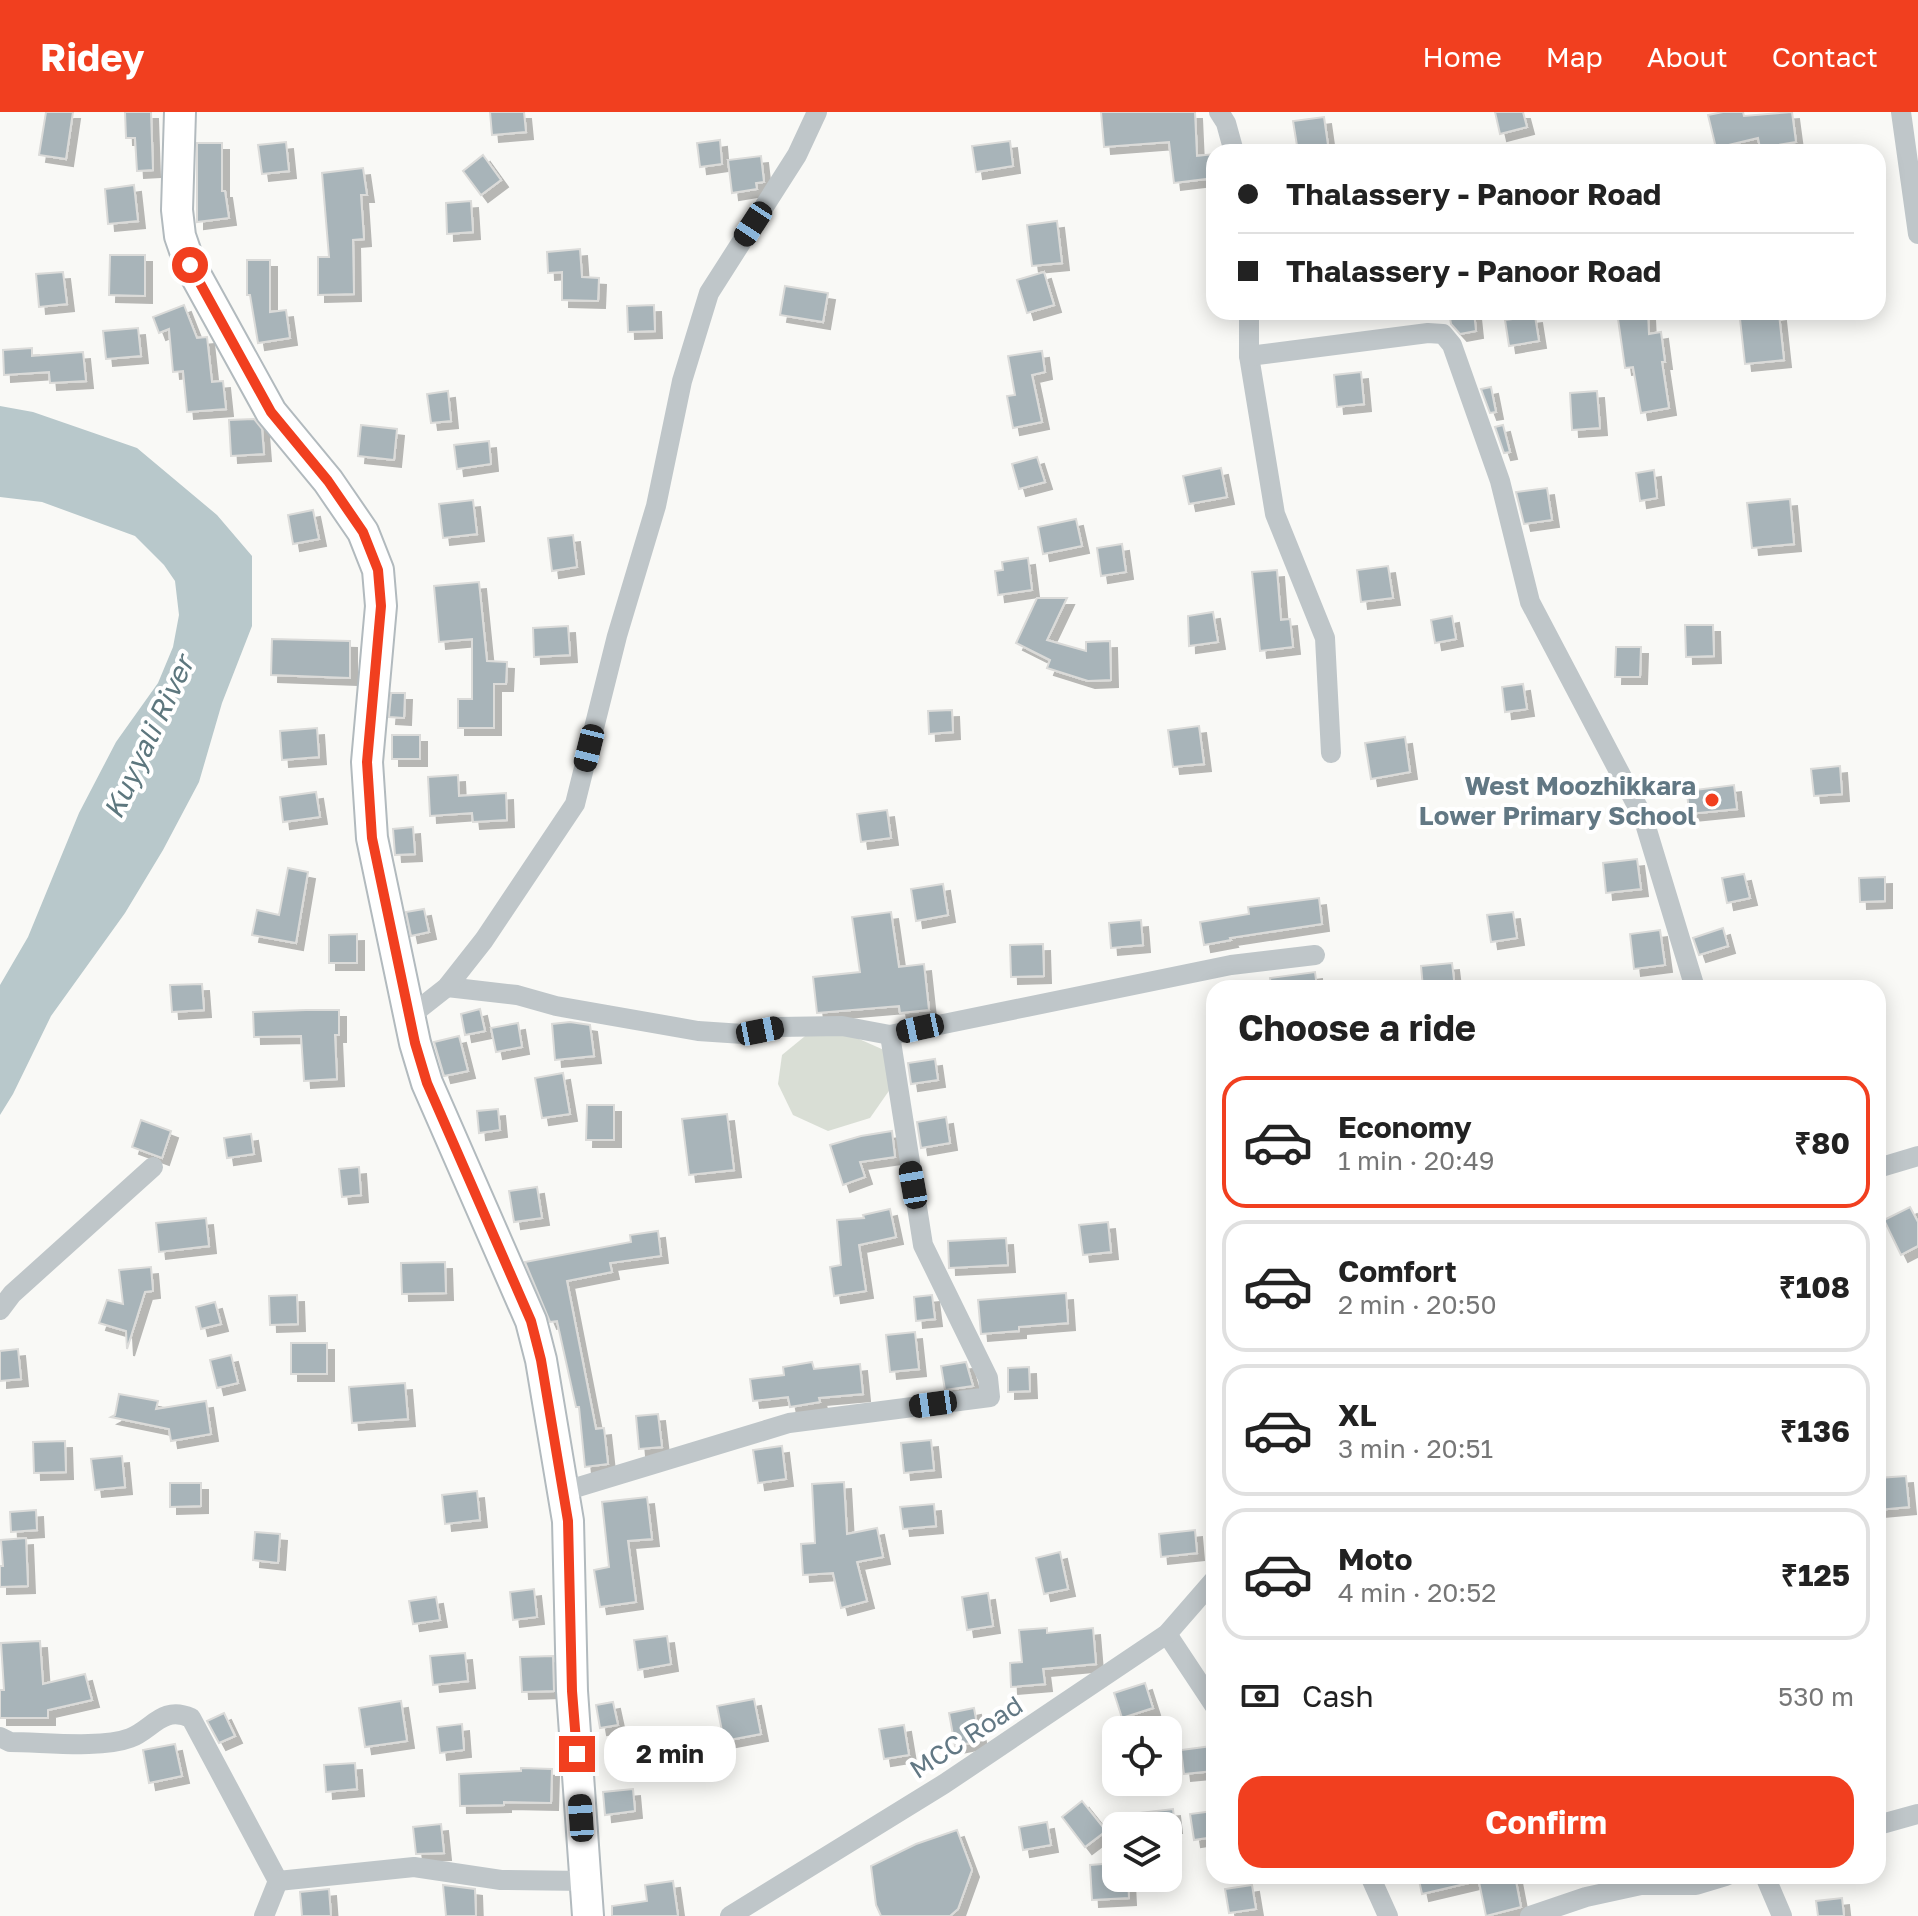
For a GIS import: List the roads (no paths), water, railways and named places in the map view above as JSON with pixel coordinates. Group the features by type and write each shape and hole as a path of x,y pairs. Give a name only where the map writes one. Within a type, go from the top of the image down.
{"main road":[{"path":"180,112 177,210 180,236 190,265 271,412 328,481 363,532 378,570 381,606 367,762 372,838 415,1043 439,1114 531,1321 541,1360 568,1521 572,1691 588,1916"}],"street":[{"path":"410,1016 447,987 484,940 575,804 617,636 656,506 682,381 709,293 797,155 817,112"},
{"path":"1219,112 1226,123 1232,144"},
{"path":"1901,112 1918,234"},
{"path":"1249,320 1249,356 1275,514 1325,638 1331,753"},
{"path":"1249,356 1428,333 1443,334 1452,345 1500,481 1530,602 1643,817 1693,980"},
{"path":"447,987 517,995 556,1006 698,1031 743,1034 778,1027 842,1026 890,1035 1231,965 1315,955"},
{"path":"565,1491 789,1423 990,1397 988,1378 923,1245 890,1035"},
{"path":"1886,1166 1918,1156"},
{"path":"0,1310 12,1294 153,1167"},
{"name":"MCC Road","path":"730,1916 944,1784 1167,1634 1206,1589"},
{"path":"1167,1634 1206,1693"},
{"path":"0,1737 10,1742 95,1743 130,1738 157,1719 180,1713 191,1718 278,1881 264,1916"},
{"path":"1886,1823 1918,1814"},
{"path":"278,1881 414,1867 501,1880 586,1881"},
{"path":"1374,1884 1388,1916"},
{"path":"1530,1916 1586,1897 1641,1885 1699,1884"},
{"path":"1768,1884 1782,1916"}],"water":[{"name":"Kuyyali River","path":"0,406 33,412 137,448 217,515 252,556 252,626 222,703 199,782 125,913 51,1016 0,1115 0,985 28,937 79,813 116,742 158,683 173,647 179,615 175,581 164,565 135,536 42,502 0,497"}],"place":[{"name":"West Moozhikkara Lower Primary School","path":"1712,800"}]}
